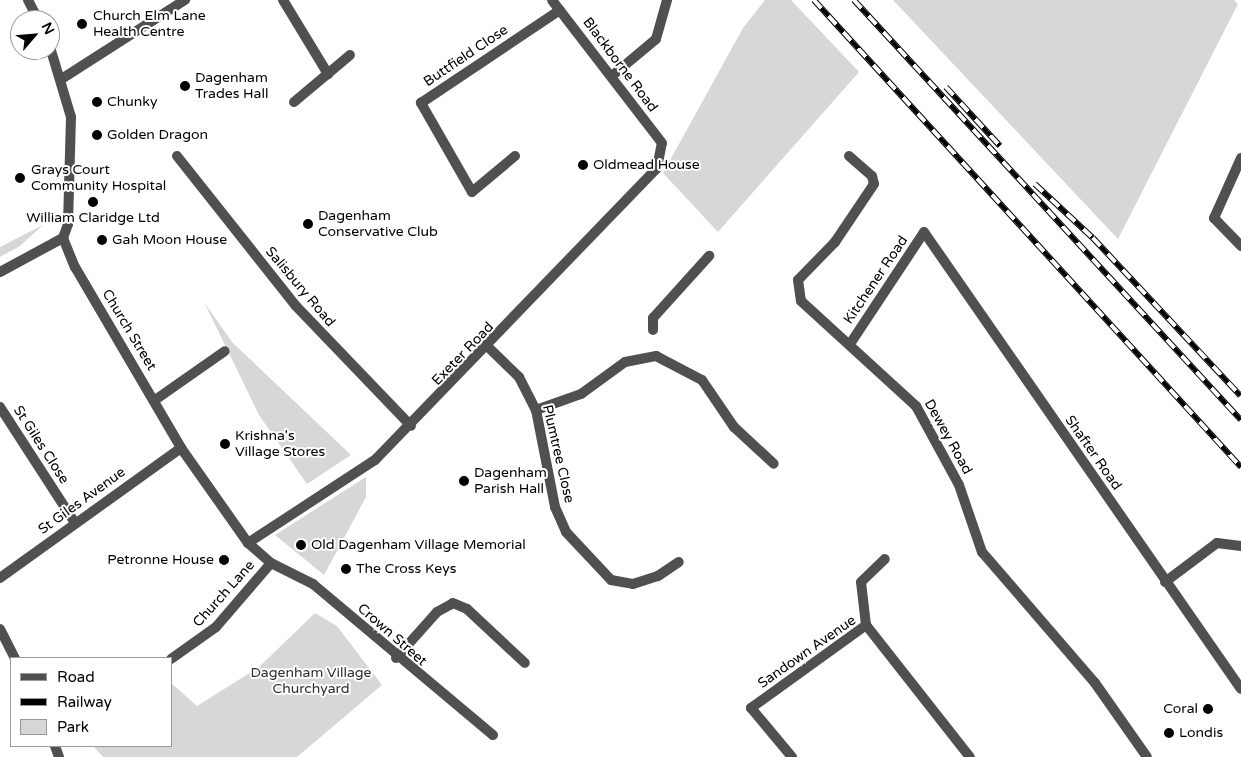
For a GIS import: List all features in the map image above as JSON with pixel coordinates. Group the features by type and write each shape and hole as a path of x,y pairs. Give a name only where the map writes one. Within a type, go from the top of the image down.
{"street":[{"path":"62,78 185,0"},
{"path":"283,0 328,74"},
{"name":"Blackborne Road","path":"552,0 613,75 662,148"},
{"path":"613,75 656,39 668,0"},
{"name":"Buttfield Close","path":"515,156 472,192 421,103 560,10"},
{"path":"294,102 350,55"},
{"name":"Church Street","path":"55,60 62,78 71,117 72,158 63,238 75,267 155,400 181,448 248,543 270,563"},
{"name":"Exeter Road","path":"248,543 375,460 411,426 657,168 662,148"},
{"name":"Salisbury Road","path":"177,156 296,306 411,426"},
{"name":"Dewey Road","path":"849,156 872,176 874,184 835,242 796,284 801,302 850,344 916,406 959,484 982,552 1095,682 1147,757"},
{"path":"1241,158 1214,218 1241,246"},
{"name":"Kitchener Road","path":"850,344 924,232"},
{"name":"Shafter Road","path":"924,232 1241,689"},
{"path":"0,272 63,238"},
{"path":"653,330 652,318 709,256"},
{"name":"Plumtree Close","path":"488,347 519,377 536,410 555,507 566,532 611,580 633,584 658,576 679,562"},
{"path":"155,400 225,351"},
{"path":"536,410 581,394 626,362 656,356 702,380 734,428 774,464"},
{"name":"St Giles Close","path":"0,408 75,523"},
{"name":"St Giles Avenue","path":"0,578 181,448"},
{"path":"1165,582 1217,543 1241,546"},
{"path":"866,625 861,582 885,559"},
{"name":"Crown Street","path":"270,563 313,584 396,658 493,735"},
{"name":"Church Lane","path":"172,658 216,627 270,563"},
{"path":"396,658 437,612 453,603 467,608 525,663"},
{"name":"Sandown Avenue","path":"792,757 751,708 866,625 970,757"},
{"path":"0,629 14,657"}],"green space":[{"path":"765,0 791,0 859,72 718,232 663,173 743,28"},
{"path":"893,0 1234,0 1238,4 1118,239"},
{"path":"43,225 20,246 0,257 0,247"},
{"path":"204,302 232,342 351,455 307,484 259,415"},
{"path":"366,477 366,497 324,575 275,535"},
{"name":"Dagenham Village Churchyard","path":"315,613 337,626 382,685 297,757 103,757 94,747 172,747 172,684 197,706 259,667"}],"railway":[{"path":"814,0 1241,467"},
{"path":"854,0 1241,420"},
{"path":"946,87 1000,146"},
{"path":"1035,184 1093,238 1241,396"}],"place":[{"name":"Church Elm Lane Health Centre","path":"82,24"},
{"name":"Dagenham Trades Hall","path":"185,86"},
{"name":"Chunky","path":"97,102"},
{"name":"Golden Dragon","path":"97,135"},
{"name":"Oldmead House","path":"583,165"},
{"name":"Grays Court Community Hospital","path":"20,178"},
{"name":"William Claridge Ltd","path":"93,202"},
{"name":"Dagenham Conservative Club","path":"308,224"},
{"name":"Gah Moon House","path":"102,240"},
{"name":"Krishna's Village Stores","path":"225,444"},
{"name":"Dagenham Parish Hall","path":"464,481"},
{"name":"Old Dagenham Village Memorial","path":"301,545"},
{"name":"Petronne House","path":"224,560"},
{"name":"The Cross Keys","path":"346,569"},
{"name":"Coral","path":"1208,709"},
{"name":"Londis","path":"1169,733"}]}
